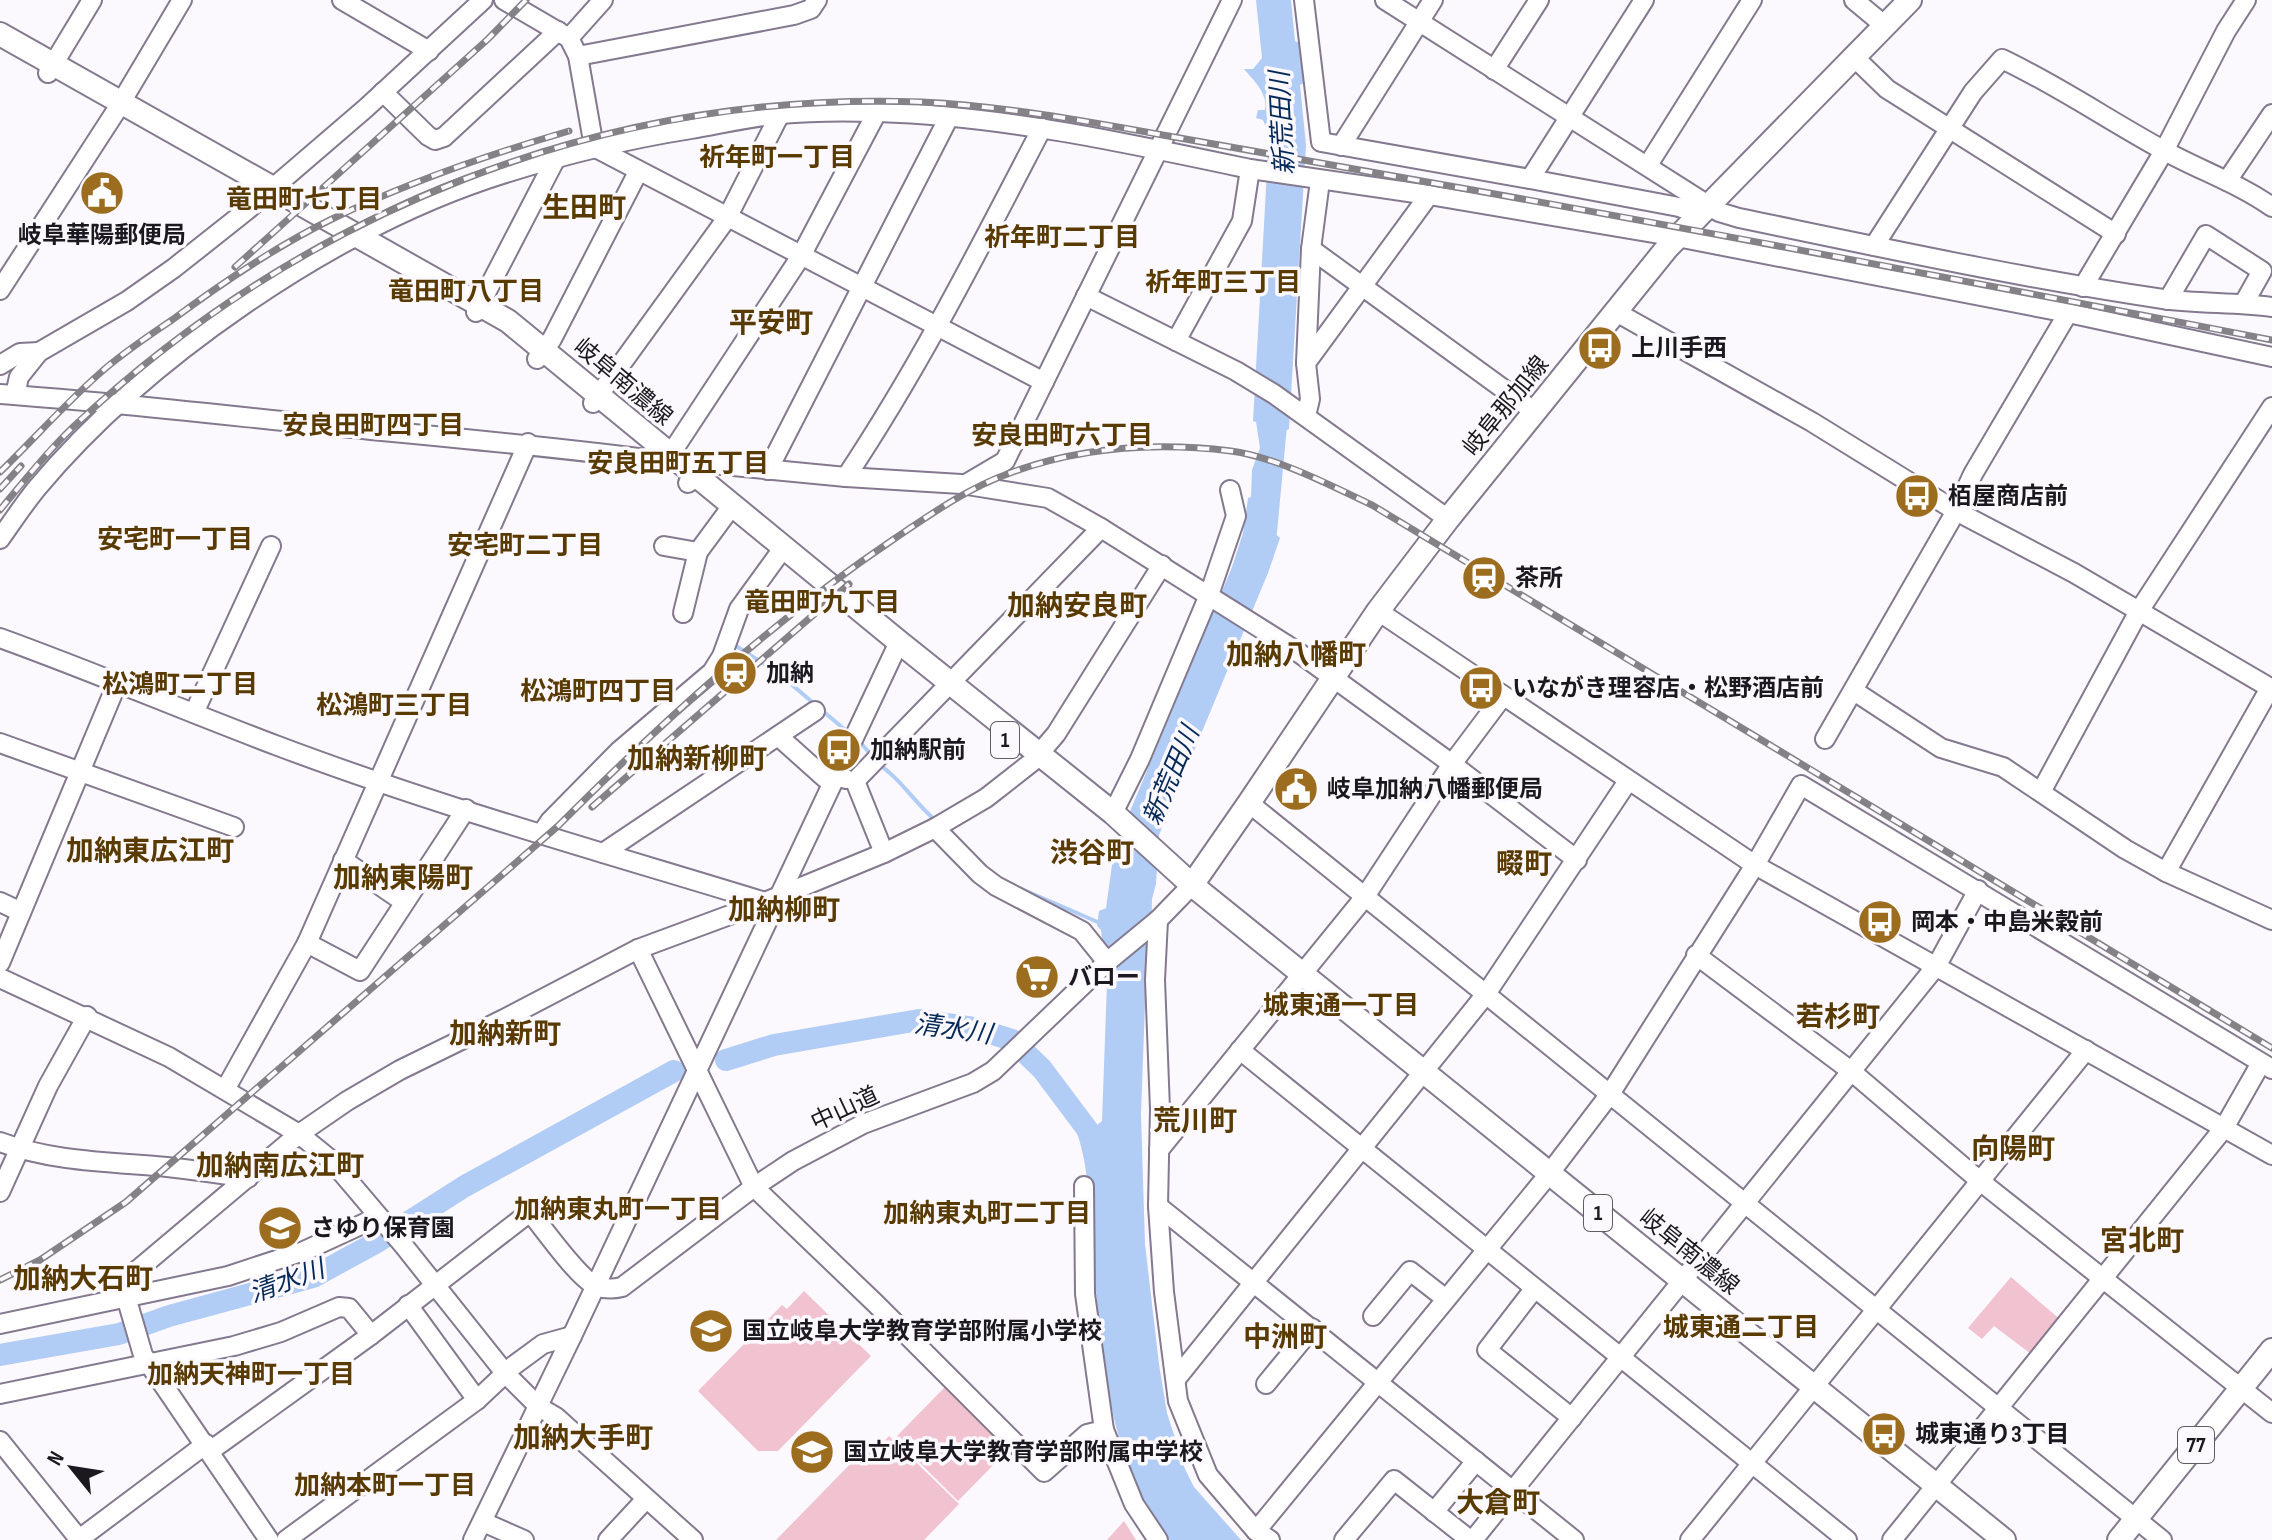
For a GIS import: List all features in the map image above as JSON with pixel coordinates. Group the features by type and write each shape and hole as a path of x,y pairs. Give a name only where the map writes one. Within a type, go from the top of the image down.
{"main road":[{"name":"岐阜那加線","path":"1192,885 1378,611 1448,519 1677,237 1910,0"},
{"name":"岐阜南濃線","path":"0,34 50,69"},
{"name":"岐阜南濃線","path":"0,46 50,69 478,308 541,355 897,647 1116,821 1166,865 2004,1540"},
{"name":"岐阜南濃線","path":"691,479 726,514 781,551"},
{"name":"77","path":"2119,1540 2272,1350"}],"street":[{"path":"50,69 92,0"},
{"path":"0,290 118,107 182,0"},
{"path":"342,0 429,51"},
{"path":"7,394 39,352 127,301 174,268 268,192 483,0"},
{"path":"504,0 563,34 578,56 594,147"},
{"path":"383,92 428,136 435,140 444,137 603,0"},
{"path":"578,56 794,15 811,9 817,0"},
{"path":"966,484 1005,461 1232,0"},
{"path":"1304,0 1321,142 1719,212 2083,287 2168,300 2272,307"},
{"path":"1385,0 1648,165 1703,209"},
{"path":"1341,146 1433,0"},
{"path":"1494,70 1539,0"},
{"path":"1530,179 1644,0"},
{"path":"1648,165 1752,0"},
{"path":"1854,0 1884,25"},
{"path":"2083,287 2164,151 2226,31 2246,0"},
{"path":"1853,56 1887,89 2116,234"},
{"path":"1874,246 1973,92 2002,59 2050,82 2164,151 2272,207"},
{"path":"7,394 666,458 801,256 877,112"},
{"path":"0,539 36,489 86,435 159,369 243,304 355,238 485,180 556,158 594,147 780,114 877,112 1042,128 1250,169 1429,195 1677,237 2068,313 2272,357"},
{"path":"595,399 727,218 780,114"},
{"path":"2227,181 2272,114"},
{"path":"768,470 949,117"},
{"path":"846,477 887,416 938,328 1042,128"},
{"path":"594,147 1044,382"},
{"path":"478,308 556,158"},
{"path":"1176,341 1242,221 1250,169"},
{"path":"541,355 638,172"},
{"path":"1303,414 1310,399 1306,363 1316,180"},
{"path":"1306,363 1429,195"},
{"path":"2168,300 2206,235 2262,271 2244,303"},
{"path":"1311,249 1535,412"},
{"path":"1086,296 1236,371 1303,414 1448,519"},
{"path":"1616,312 1812,422 1956,511 2139,611 2271,688 2166,872"},
{"path":"1825,739 1956,511 1973,474 2068,313"},
{"path":"0,365 20,353 39,352"},
{"path":"2041,792 2139,611 2272,407"},
{"path":"226,1088 307,943 528,443"},
{"path":"691,479 712,464 846,477 966,484 1048,498 1212,596 1334,676 1577,860"},
{"path":"1116,821 1212,596 1236,516 1230,490"},
{"path":"683,613 698,552 726,514"},
{"path":"778,736 825,778 846,779 875,760 1101,528"},
{"path":"194,713 271,546"},
{"path":"664,546 698,552"},
{"path":"542,833 619,751 712,672 722,656 739,609 781,551"},
{"path":"269,1540 149,1362 138,1341 122,1283 299,1134 400,1070 638,949 884,853 986,798 1036,758 1056,734 1162,565"},
{"path":"1378,611 1755,865 2272,1155"},
{"path":"0,638 378,781 603,853 773,898"},
{"path":"473,1540 697,1071 773,898 846,779 854,737 897,647"},
{"path":"0,963 118,681"},
{"path":"1854,691 1941,748 2003,767 2125,849 2166,872 2272,920"},
{"path":"1159,1150 1364,898 1452,764 1503,696"},
{"path":"603,853 815,711"},
{"path":"0,743 234,827"},
{"path":"846,779 884,853"},
{"path":"1176,1379 1486,994 1628,781"},
{"path":"1158,920 1155,980 1160,1109 1158,1206 1164,1292 1178,1401 1208,1475 1263,1536 1379,1382 1549,1174 1610,1094 1755,865 1801,785 2267,1066 2224,1128 1892,1540"},
{"path":"1249,803 2162,1540"},
{"path":"307,943 360,971 466,809"},
{"path":"940,825 980,874 996,886 1082,931 1107,962"},
{"path":"343,860 404,902"},
{"name":"中山道","path":"596,1286 622,1287 793,1161 863,1124 973,1083 993,1071 1192,885"},
{"path":"1344,1540 1394,1480 1472,1540 1937,965 1978,890"},
{"path":"0,902 21,912"},
{"path":"638,949 754,1187 1044,1472 1087,1434 1104,1430"},
{"path":"1696,955 1851,1071 1980,1181 2272,1413"},
{"path":"0,978 87,1016 226,1088 299,1134 331,1160 404,1245 505,1373 539,1407 556,1417 693,1540"},
{"path":"0,1192 48,1086 87,1016"},
{"path":"1240,1050 1847,1540"},
{"path":"1690,1540 2086,1050"},
{"path":"0,1142 20,1150 89,1161 248,1178"},
{"path":"1084,1186 1085,1294 1104,1430 1134,1504 1158,1540"},
{"path":"1158,1206 1574,1540"},
{"path":"0,1441 78,1540 371,1335 530,1212 583,1276 596,1286"},
{"path":"0,1324 228,1276 382,1221"},
{"path":"1373,1316 1410,1271 1446,1299"},
{"path":"1534,1289 1487,1350 1572,1418"},
{"path":"408,1305 477,1400"},
{"path":"0,1394 246,1342 281,1332 339,1307 349,1308 371,1335"},
{"path":"1266,1384 1312,1328"},
{"path":"286,1540 477,1400 505,1373 543,1344 572,1336"},
{"path":"1434,1512 1476,1461"},
{"path":"608,1540 646,1499"},
{"path":"483,1522 524,1540"}],"shaded area":[{"path":"2011,1277 2063,1322 2035,1357 1994,1326 1982,1339 1968,1328"},
{"path":"804,1291 871,1356 778,1451 758,1451 698,1391 782,1305 787,1309"},
{"path":"945,1387 1009,1449 958,1501 895,1438"},
{"path":"889,1436 959,1504 924,1540 776,1540 860,1454 864,1457 869,1452 872,1454"},
{"path":"1124,1521 1136,1540 1107,1540"}],"water":[{"path":"1256,0 1291,0 1304,83 1300,85 1306,145 1289,429 1273,443 1261,471 1263,490 1270,510 1273,510 1272,531 1280,538 1159,835 1152,899 1151,951 1146,977 1141,1114 1145,1244 1167,1413 1194,1487 1241,1540 1170,1540 1149,1510 1133,1477 1111,1404 1099,1326 1087,1177 1077,1133 1102,1121 1107,983 1101,930 1097,926 1099,911 1106,908 1113,858 1232,567 1243,533 1248,498 1251,497 1252,470 1260,448 1256,422 1253,421 1269,135 1263,120 1256,118 1258,110 1265,110 1264,98 1244,69 1253,69 1262,58"}],"waterway":[{"name":"新荒田川","path":"1266,532 1277,415"},
{"path":"733,644 778,673 850,734"},
{"path":"860,742 872,756"},
{"path":"877,763 936,821"},
{"path":"1017,887 1100,923"},
{"name":"清水川","path":"726,1060 774,1045 919,1020 974,1028 1012,1040 1042,1069 1102,1149"},
{"name":"清水川","path":"0,1355 119,1334 169,1316 313,1277 377,1242 465,1186 674,1071"}],"railway":[{"path":"235,267 488,39 526,0"},
{"path":"0,510 72,428 162,351 257,284 358,226 464,179 574,143 688,117 804,104 922,102 1080,120 1664,225 2272,340"},
{"path":"0,472 73,398 116,360 269,254 330,220 417,182 569,131"},
{"path":"0,1280 40,1260 126,1202 558,826 719,674 849,571 936,511 994,479 1064,457 1119,449 1203,448 1248,454 1303,473 1372,505 2272,1048"},
{"path":"0,489 21,466"},
{"path":"592,807 849,584"}],"place":[{"name":"岐阜華陽郵便局","path":"102,193"},
{"name":"上川手西","path":"1600,348"},
{"name":"栢屋商店前","path":"1917,496"},
{"name":"茶所","path":"1484,578"},
{"name":"加納","path":"735,673"},
{"name":"いながき理容店・松野酒店前","path":"1481,688"},
{"name":"加納駅前","path":"839,750"},
{"name":"岐阜加納八幡郵便局","path":"1296,789"},
{"name":"岡本・中島米穀前","path":"1880,922"},
{"name":"バロー","path":"1037,977"},
{"name":"さゆり保育園","path":"280,1228"},
{"name":"国立岐阜大学教育学部附属小学校","path":"711,1331"},
{"name":"城東通り3丁目","path":"1884,1434"},
{"name":"国立岐阜大学教育学部附属中学校","path":"812,1452"}],"district":[{"name":"祈年町一丁目","path":"777,158"},
{"name":"竜田町七丁目","path":"304,200"},
{"name":"生田町","path":"584,208"},
{"name":"祈年町二丁目","path":"1062,238"},
{"name":"祈年町三丁目","path":"1223,283"},
{"name":"竜田町八丁目","path":"466,292"},
{"name":"平安町","path":"771,323"},
{"name":"安良田町四丁目","path":"373,426"},
{"name":"安良田町六丁目","path":"1062,436"},
{"name":"安良田町五丁目","path":"678,464"},
{"name":"安宅町一丁目","path":"175,540"},
{"name":"安宅町二丁目","path":"525,546"},
{"name":"竜田町九丁目","path":"822,603"},
{"name":"加納安良町","path":"1077,606"},
{"name":"加納八幡町","path":"1296,655"},
{"name":"松鴻町二丁目","path":"180,685"},
{"name":"松鴻町四丁目","path":"598,692"},
{"name":"松鴻町三丁目","path":"394,706"},
{"name":"加納新柳町","path":"697,759"},
{"name":"加納東広江町","path":"150,851"},
{"name":"渋谷町","path":"1092,853"},
{"name":"畷町","path":"1524,864"},
{"name":"加納東陽町","path":"403,878"},
{"name":"加納柳町","path":"784,910"},
{"name":"城東通一丁目","path":"1341,1006"},
{"name":"若杉町","path":"1838,1017"},
{"name":"加納新町","path":"505,1034"},
{"name":"荒川町","path":"1195,1121"},
{"name":"向陽町","path":"2013,1149"},
{"name":"加納南広江町","path":"280,1166"},
{"name":"加納東丸町一丁目","path":"618,1210"},
{"name":"加納東丸町二丁目","path":"987,1214"},
{"name":"宮北町","path":"2142,1241"},
{"name":"加納大石町","path":"83,1279"},
{"name":"城東通二丁目","path":"1741,1328"},
{"name":"中洲町","path":"1285,1337"},
{"name":"加納天神町一丁目","path":"251,1375"},
{"name":"加納大手町","path":"583,1438"},
{"name":"加納本町一丁目","path":"385,1486"},
{"name":"大倉町","path":"1498,1503"}]}
